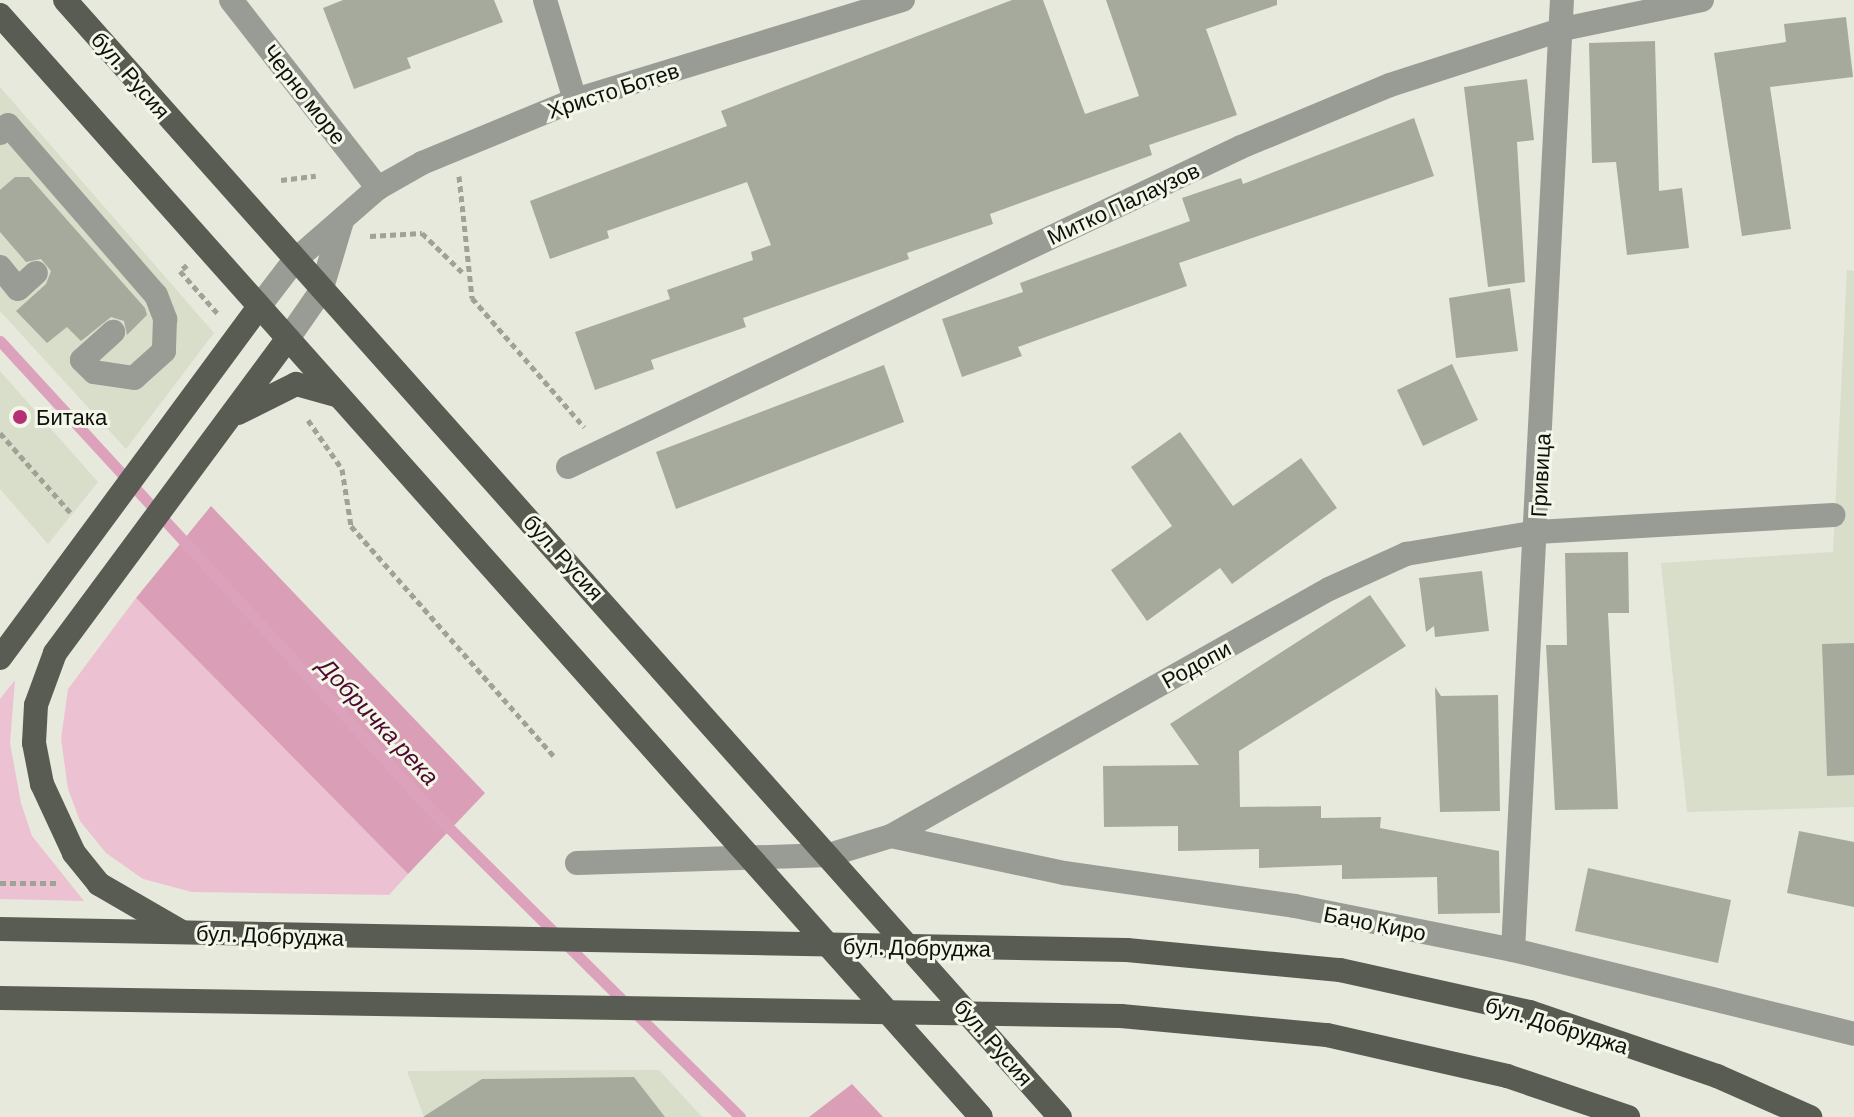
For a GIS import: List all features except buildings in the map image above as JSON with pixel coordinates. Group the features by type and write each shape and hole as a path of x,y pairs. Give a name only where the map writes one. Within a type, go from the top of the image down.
{"main road":[{"name":"бул. Русия","path":"65,0 294,261 829,855 1060,1117"},
{"path":"0,15 981,1117"},
{"path":"0,658 258,308"},
{"path":"182,932 99,884 55,819 42,784 34,743 36,705 55,653 135,538 287,340"},
{"path":"218,429 281,387 296,384 337,395"},
{"name":"бул. Добруджа","path":"0,929 437,940 1127,950 1340,970 1530,1012 1717,1076 1810,1117"},
{"path":"0,998 1121,1016 1327,1035 1507,1076 1628,1117"}],"street":[{"name":"Черно море","path":"231,0 378,188"},
{"path":"545,0 575,100"},
{"name":"Христо Ботев","path":"258,308 294,261 378,188 422,163 575,100 903,0"},
{"name":"Гривица","path":"1513,950 1563,29 1562,0"},
{"name":"Митко Палаузов","path":"568,467 1241,147 1390,85 1563,29 1702,0"},
{"path":"0,133 8,125 84,226 156,295 165,319 164,351 134,378 94,372 82,360 113,332"},
{"path":"287,340 321,291 342,221"},
{"path":"0,267 18,289 36,273"},
{"name":"Родопи","path":"577,863 756,861 829,855 891,836 1329,589 1406,554 1537,532 1834,515"},
{"name":"Бачо Киро","path":"891,836 1064,873 1295,906 1513,950 1854,1034"}],"path":[{"path":"422,163 445,160 457,172 466,276 472,298 604,450"},
{"path":"281,180 316,176"},
{"path":"368,236 422,233 466,276"},
{"path":"308,419 342,469 351,526 555,757"},
{"path":"0,433 50,489"},
{"path":"0,883 99,884"}],"shaded area":[{"path":"0,87 214,333 126,449 0,311"},
{"path":"1847,270 1854,271 1854,807 1687,812 1661,563 1833,552"},
{"name":"Битака","path":"0,371 98,482 48,544 0,489"},
{"path":"211,506 485,793 408,874 136,598"},
{"path":"136,598 408,874 389,895 192,892 143,879 106,853 80,821 68,789 61,739 68,689"},
{"path":"15,680 10,743 21,803 32,836 84,901 0,899 0,699"},
{"path":"659,1070 702,1117 424,1117 407,1071"},
{"path":"852,1084 883,1117 809,1117"}],"waterway":[{"name":"Добричка река","path":"0,341 430,809 740,1117"}],"place":[{"name":"Битака","path":"20,417"}]}
